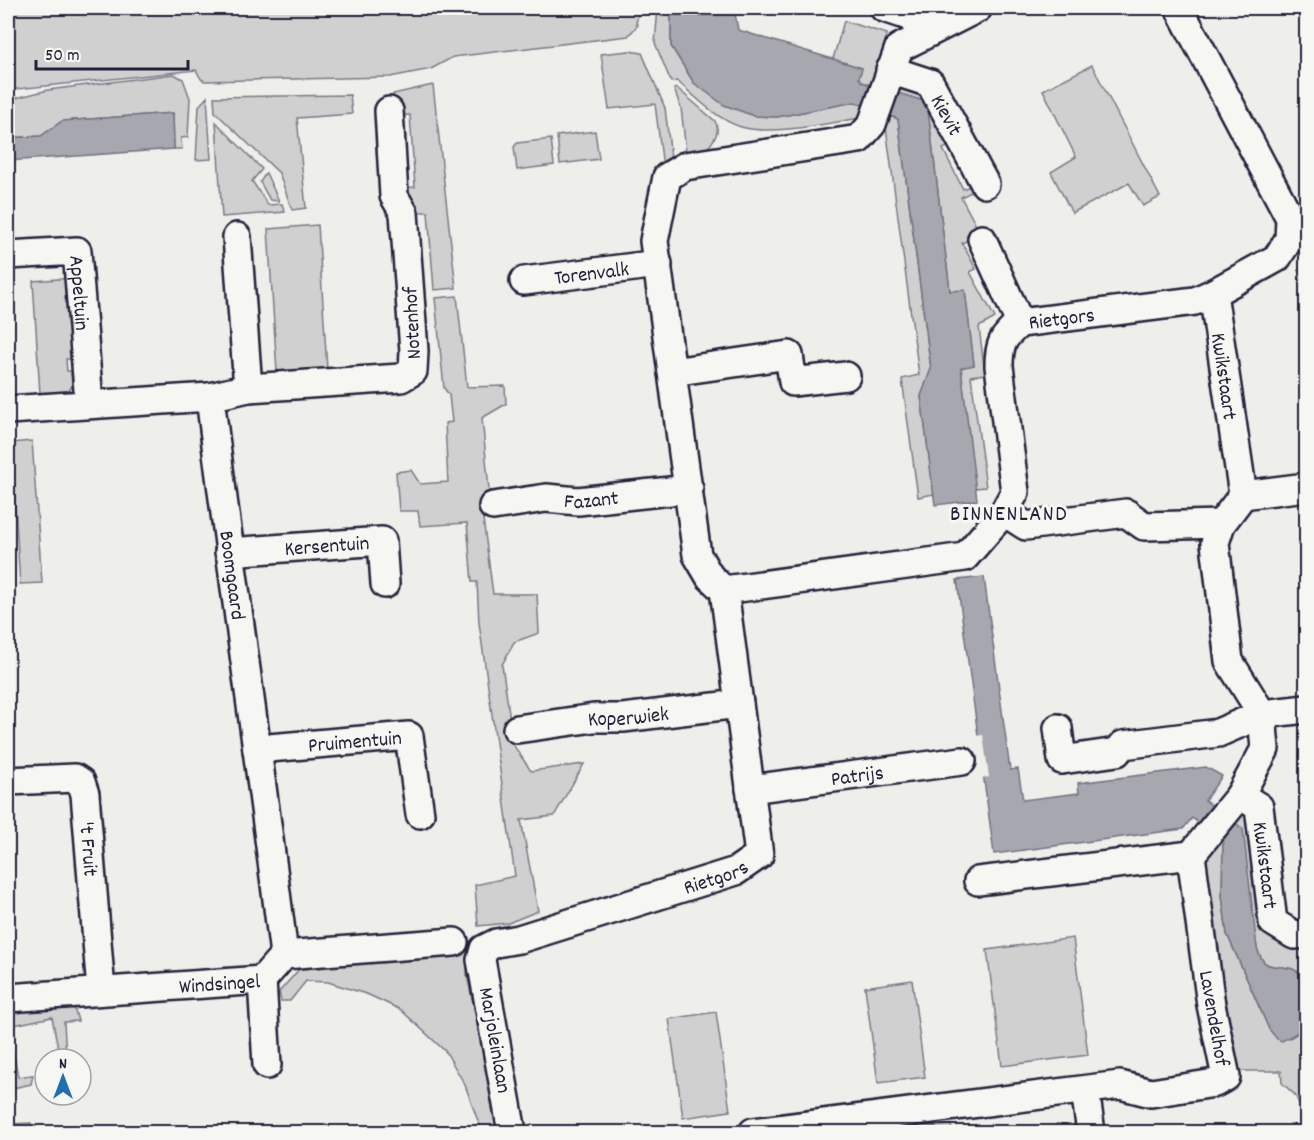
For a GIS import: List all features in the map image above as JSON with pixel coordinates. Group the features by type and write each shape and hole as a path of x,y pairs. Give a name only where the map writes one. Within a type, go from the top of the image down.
{"street":[{"path":"884,8 910,17 923,35"},
{"path":"724,590 710,577 697,555 654,241 668,177 685,166 859,139 872,124 899,48 978,8"},
{"name":"Rietgors","path":"484,948 735,871 759,855 724,590 965,557 1004,512 1015,492 999,366 999,350 1005,335 1020,323 1195,301 1277,258 1289,239 1290,218 1179,8"},
{"name":"Kievit","path":"888,76 930,83 985,184"},
{"name":"Notenhof","path":"210,398 248,388 401,378 413,370 414,351 404,213 394,196 389,111"},
{"path":"237,237 248,388"},
{"path":"982,239 1020,323"},
{"name":"Appeltuin","path":"8,255 77,251 89,404"},
{"name":"Torenvalk","path":"524,281 658,264"},
{"name":"Kwikstaart","path":"1213,293 1243,495 1221,524 1215,543 1229,661 1262,714 1265,749 1234,802 1259,807 1273,922 1294,935 1306,934"},
{"path":"672,372 789,355 793,382 846,376"},
{"path":"8,410 210,398"},
{"name":"Boomgaard","path":"210,398 284,955"},
{"path":"1243,495 1306,487"},
{"name":"Fazant","path":"493,506 546,498 578,501 689,489"},
{"path":"1004,512 1026,526 1126,513 1144,526 1221,524"},
{"name":"Kersentuin","path":"229,552 382,541 385,584"},
{"name":"Koperwiek","path":"518,729 594,718 623,718 739,704"},
{"path":"1058,728 1062,760 1117,752 1123,745 1218,733 1262,714 1306,709"},
{"name":"Pruimentuin","path":"257,749 409,736 420,814"},
{"name":"Patrijs","path":"750,789 962,761"},
{"name":"'t Fruit","path":"8,781 75,778 81,782 85,794 101,991"},
{"path":"978,881 1198,845 1234,802"},
{"name":"Lavendelhof","path":"753,1132 1120,1085 1151,1093 1215,1083 1226,1077 1211,1005 1198,845"},
{"name":"Windsingel","path":"8,998 262,980 284,955 454,942"},
{"name":"Marjoleinlaan","path":"484,948 481,960 512,1132"},
{"path":"262,980 267,1065"},
{"path":"1085,1090 1091,1132"}],"shaded area":[{"path":"8,8 640,8 636,23 638,25 628,36 453,57 431,69 390,77 205,81 201,79 196,70 8,90"},
{"path":"658,8 671,8 671,46 694,83 754,116 777,117 855,102 865,106 860,118 800,128 768,130 741,127 723,119 677,81 671,82 655,43"},
{"path":"671,8 734,8 738,30 862,68 859,78 862,82 927,102 950,291 965,290 974,365 961,368 977,500 935,505 921,396 931,369 898,119 855,102 777,117 754,116 724,105 694,83 671,46"},
{"path":"844,21 887,34 872,86 862,82 859,78 862,68 833,59"},
{"path":"629,51 642,53 665,108 671,158 663,167 655,104 609,109 601,54"},
{"path":"1092,65 1160,197 1143,206 1129,183 1072,213 1051,172 1076,157 1043,90"},
{"path":"174,74 183,79 190,98 188,137 181,138 182,149 174,149 173,113 62,121 41,136 8,138 8,100 48,90"},
{"path":"900,82 927,90 955,143 943,149 963,189 976,183 979,188 961,197 980,233 962,243 976,269 970,272 995,318 979,327 985,374 971,376 986,487 975,488 961,367 974,365 965,291 950,291 927,102 897,93"},
{"path":"433,85 456,288 434,290 428,212 415,212 400,188 415,187 410,115 394,116 393,94"},
{"path":"677,88 717,125 717,132 707,149 686,151 681,108 674,89"},
{"path":"350,95 352,114 297,118 306,208 292,210 279,173 215,112 214,97"},
{"path":"207,97 211,159 196,160 199,106"},
{"path":"173,113 174,149 8,161 8,138 41,136 62,121"},
{"path":"890,116 898,119 931,369 921,396 934,494 918,497 902,379 919,375 886,127"},
{"path":"216,122 262,169 252,181 268,205 282,204 285,212 222,217"},
{"path":"595,131 599,159 560,164 557,136"},
{"path":"551,139 554,165 517,170 514,147 517,143"},
{"path":"266,173 279,201 270,200 260,182"},
{"path":"318,225 327,369 277,372 268,229"},
{"path":"71,278 77,359 66,359 67,371 71,371 72,386 68,392 40,394 33,281"},
{"path":"457,296 467,387 505,386 506,404 482,418 491,510 482,511 493,594 537,594 539,633 514,642 502,665 514,746 531,771 584,764 554,816 521,820 538,911 508,923 478,926 475,885 515,876 479,623 477,582 472,582 467,523 420,526 418,511 399,511 396,472 411,470 420,484 448,482 445,423 452,422 449,395 444,388 435,298"},
{"path":"32,441 42,583 20,584 11,443"},
{"path":"984,577 1010,770 1018,769 1023,800 1079,793 1078,783 1206,767 1222,776 1205,800 1243,829 1257,948 1262,960 1268,965 1290,968 1306,976 1306,1028 1282,1041 1277,1039 1269,1029 1227,934 1222,895 1223,842 1192,818 1183,829 994,854 957,580"},
{"path":"1245,806 1266,924 1306,942 1306,976 1290,968 1268,965 1262,960 1257,948 1233,821"},
{"path":"1219,840 1223,842 1222,895 1227,934 1269,1029 1290,1038 1306,1028 1306,1064 1301,1066 1306,1096 1306,1132 1300,1106 1295,1095 1282,1083 1281,1071 1240,1071 1222,982 1205,860"},
{"path":"1073,938 1088,1055 1002,1066 987,950"},
{"path":"466,948 468,951 467,976 502,1132 482,1132 465,1085 446,1052 401,1010 369,995 328,982 306,981 290,1001 281,1001 279,992 302,966"},
{"path":"912,980 925,1077 878,1083 865,987"},
{"path":"74,1007 78,1021 64,1022 65,1047 58,1047 52,1017 9,1026 18,1077 33,1075 31,1084 13,1088 8,1087 8,1011"},
{"path":"716,1012 730,1111 683,1118 669,1019"},
{"path":"31,1123 32,1132 8,1132 8,1124"},
{"path":"951,1125 952,1132 884,1132 884,1131"}],"pier":[{"path":"983,735 989,777 981,778 975,736"}],"district":[{"name":"BINNENLAND","path":"1009,512"}]}
